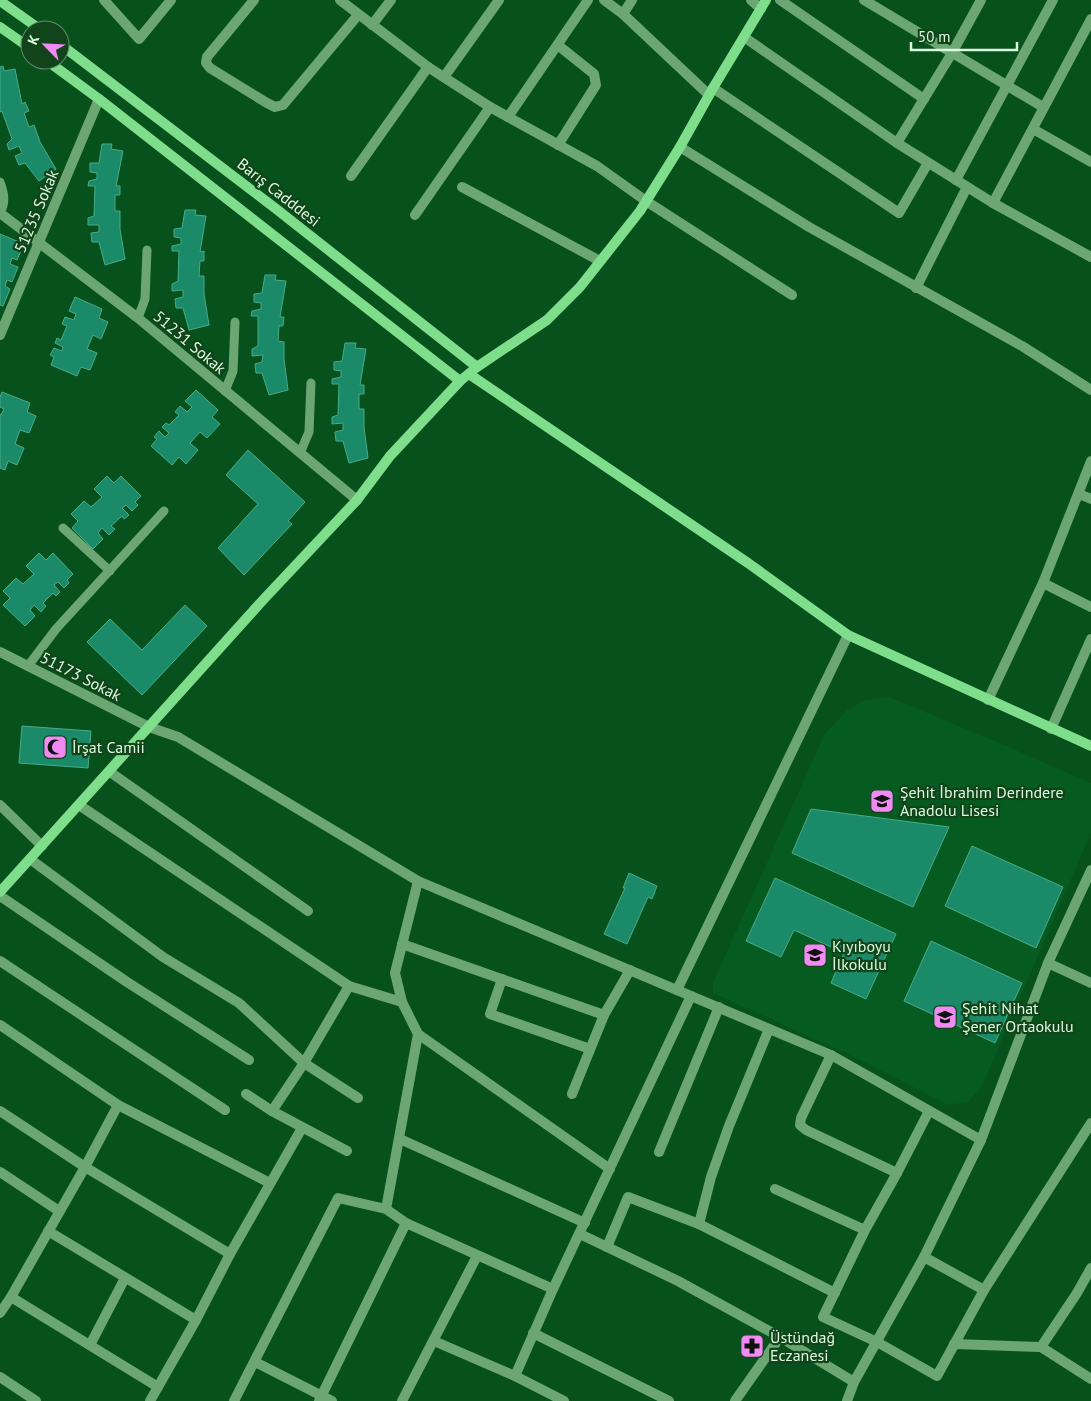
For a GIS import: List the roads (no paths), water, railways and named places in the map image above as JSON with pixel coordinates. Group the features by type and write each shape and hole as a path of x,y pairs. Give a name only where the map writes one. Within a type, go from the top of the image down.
{"main road":[{"path":"0,1 27,20"},
{"path":"0,892 263,600 357,500 390,456 460,381 477,367 547,320 580,287 646,201 680,148 764,4"},
{"path":"0,27 20,41"},
{"name":"Barış Cadddesi","path":"70,52 275,208 477,367"},
{"path":"60,70 100,99 460,381"},
{"path":"469,374 748,563 848,635 1091,746"}],"street":[{"path":"104,0 139,39 171,0"},
{"path":"254,0 207,57 206,63 218,73 275,107 283,105 358,14"},
{"path":"340,0 428,67 490,107 597,166 646,201 792,295"},
{"path":"372,25 391,0"},
{"path":"444,76 499,0"},
{"path":"508,117 559,46 588,0"},
{"path":"604,0 623,14 711,92 899,213 928,163"},
{"path":"623,14 632,0"},
{"path":"751,0 764,4"},
{"path":"780,0 924,98"},
{"path":"864,0 1043,107"},
{"path":"956,180 1053,0"},
{"path":"897,143 952,53 977,1"},
{"path":"993,203 1043,107 1089,26"},
{"path":"744,37 928,163 993,203 1091,257"},
{"path":"558,145 596,85 594,74 559,46"},
{"path":"351,176 428,67"},
{"name":"51235 Sokak","path":"0,335 100,99"},
{"path":"415,215 490,107"},
{"path":"1033,129 1091,162"},
{"path":"680,148 809,227 1022,346 1090,387"},
{"path":"462,187 600,261"},
{"path":"916,288 967,187"},
{"name":"51231 Sokak","path":"0,213 138,318 357,500"},
{"path":"988,700 1043,583 1091,460"},
{"path":"1079,494 1091,499"},
{"path":"1043,583 1091,608"},
{"path":"677,990 848,635"},
{"path":"1051,729 1091,639"},
{"name":"51173 Sokak","path":"0,652 149,727 178,737 418,881 831,1055 981,1140"},
{"path":"110,772 308,911"},
{"path":"0,805 42,846"},
{"path":"79,805 348,986 402,1002"},
{"path":"30,859 163,957 211,984 239,1004 304,1063 358,1098"},
{"path":"847,1401 854,1382 924,1257 981,1140 1048,963 1091,870"},
{"path":"418,881 395,974 402,1002 418,1034 610,1169"},
{"path":"0,896 127,982 249,1060"},
{"path":"402,944 604,1015"},
{"path":"0,961 225,1110"},
{"path":"1048,963 1091,983"},
{"path":"572,1094 604,1015 630,970"},
{"path":"502,979 490,1014 590,1049"},
{"path":"272,1111 304,1063 348,986"},
{"path":"514,1376 691,996"},
{"path":"659,1152 719,1007"},
{"path":"0,1025 118,1105 270,1183"},
{"path":"700,1224 711,1177 729,1126 769,1029"},
{"path":"386,1209 418,1034"},
{"path":"831,1055 801,1118 800,1125 806,1130 897,1173"},
{"path":"246,1094 272,1111 346,1151"},
{"path":"0,1313 86,1167 118,1105"},
{"path":"0,1111 86,1167 230,1254"},
{"path":"929,1111 865,1230 823,1317 877,1342 937,1376 984,1290 1091,1123"},
{"path":"150,1401 196,1320 230,1254 302,1128"},
{"path":"400,1139 585,1223"},
{"path":"0,1172 59,1211"},
{"path":"775,1189 865,1230"},
{"path":"607,1247 628,1197 700,1224 835,1293"},
{"path":"234,1401 338,1198 386,1209 406,1223 553,1289"},
{"path":"320,1398 406,1223"},
{"path":"48,1231 196,1320"},
{"path":"580,1234 678,1281 780,1337 854,1382"},
{"path":"402,1401 477,1256"},
{"path":"924,1257 984,1290"},
{"path":"1041,1347 1077,1293 1091,1268"},
{"path":"90,1345 125,1278"},
{"path":"11,1297 158,1387"},
{"path":"533,1333 669,1401"},
{"path":"735,1401 780,1337"},
{"path":"434,1342 514,1376 564,1401"},
{"path":"954,1344 1041,1347 1090,1376"},
{"path":"255,1362 320,1398 332,1401"},
{"path":"0,1377 36,1401"}],"lane":[{"path":"0,182 5,200 0,213"},
{"path":"138,318 145,299 147,250"},
{"path":"225,391 233,371 235,322"},
{"path":"300,453 309,432 310,383"},
{"path":"28,666 56,629 164,511"},
{"path":"63,528 110,570"}],"place":[{"name":"İrşat Camii","path":"55,747"},
{"name":"Şehit İbrahim Derindere Anadolu Lisesi","path":"882,801"},
{"name":"Kıyıboyu İlkokulu","path":"815,955"},
{"name":"Şehit Nihat Şener Ortaokulu","path":"945,1017"},
{"name":"Üstündağ Eczanesi","path":"752,1346"}]}
